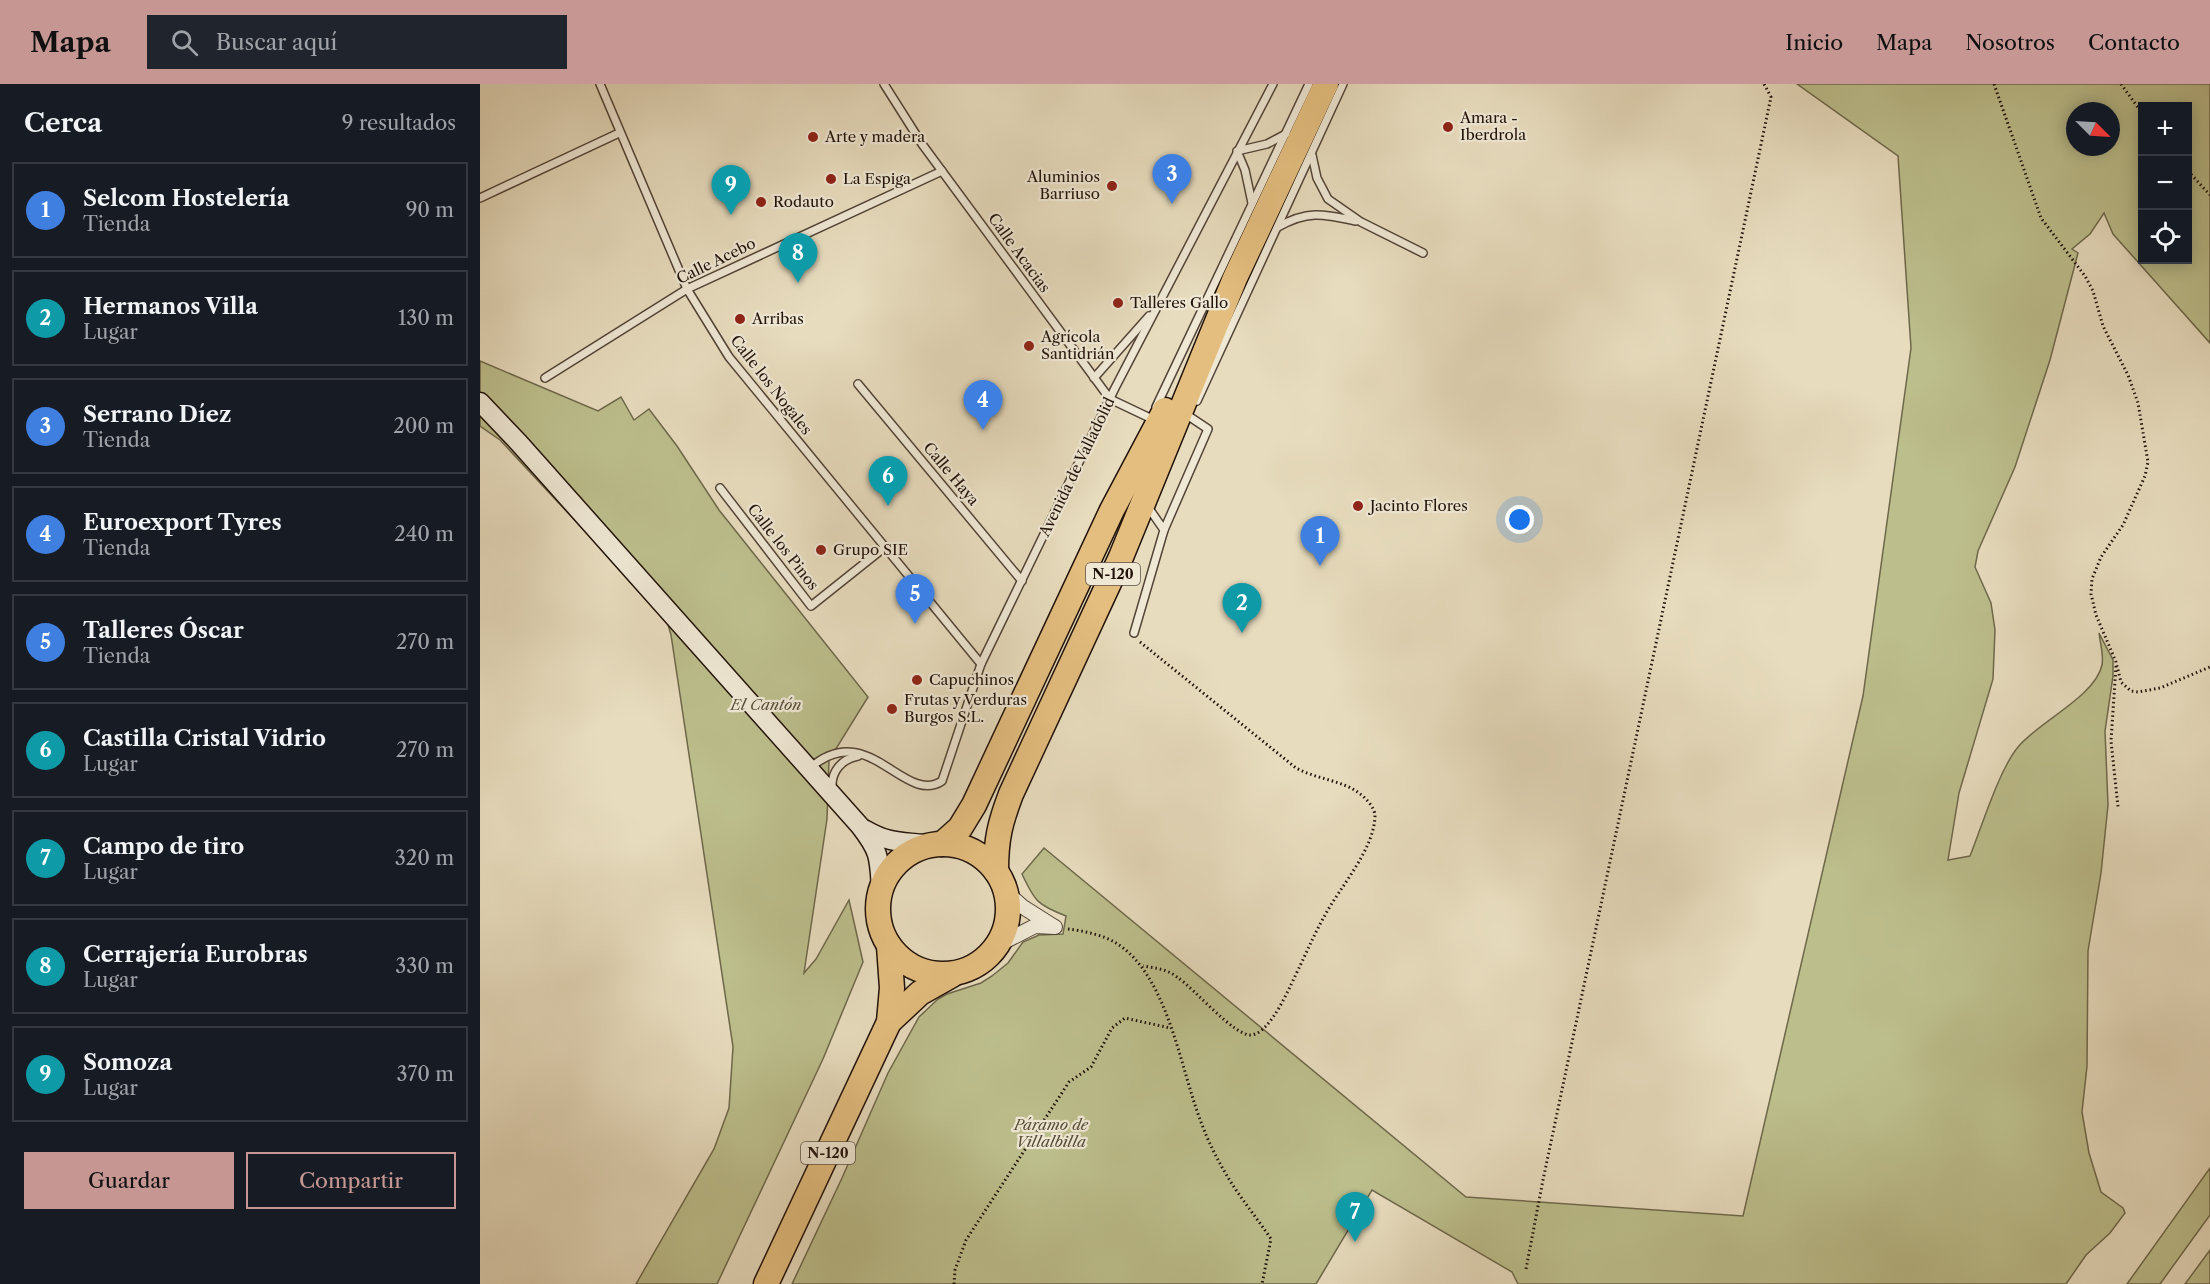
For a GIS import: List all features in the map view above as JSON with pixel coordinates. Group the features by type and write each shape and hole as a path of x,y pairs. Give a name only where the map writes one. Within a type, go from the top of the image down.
{"highway":[{"name":"N-120","path":"952,975 933,974 912,967 901,960 889,946 882,933 878,916 881,889 899,861 911,853 936,845 960,828 974,805 1098,539 1235,278 1326,84"},
{"name":"N-120","path":"996,871 996,843 1001,820 1011,794 1121,557 1235,278"},
{"name":"N-120","path":"889,1022 920,993 952,975 975,967 988,958 999,945 1008,920 1007,893 988,861 974,851 959,846 936,845"},
{"name":"N-120","path":"766,1284 889,1022 892,988 889,946"}],"street":[{"path":"480,402 820,773 834,796 875,846 879,860 881,889"},
{"path":"860,826 881,839 905,844 936,845"},
{"path":"1007,893 1023,907 1055,927"},
{"path":"999,945 1035,926 1055,927"}],"lane":[{"name":"Calle los Nogales","path":"600,84 687,289 729,357 981,664"},
{"name":"Calle Acacias","path":"884,84 942,171 1110,399 1150,418"},
{"name":"Avenida de Valladolid","path":"820,773 821,758 851,752 878,760 901,777 916,784 926,787 934,786 942,781 981,664 1110,399 1273,84"},
{"path":"1098,539 1115,493 1309,84"},
{"path":"1185,427 1343,84"},
{"path":"480,198 620,133"},
{"path":"1252,206 1250,187 1237,151 1267,144 1286,134"},
{"path":"1312,155 1317,178 1328,199 1361,222 1423,253"},
{"name":"Calle Acebo","path":"545,378 687,289 942,171"},
{"path":"1278,227 1293,219 1320,214 1361,222"},
{"path":"1094,378 1157,307"},
{"name":"Calle Haya","path":"858,384 1022,581"},
{"path":"1134,633 1164,530 1208,429 1190,417"},
{"path":"1121,557 1167,467"},
{"name":"Calle los Pinos","path":"720,488 811,606 885,547"},
{"path":"1148,507 1164,530"},
{"path":"820,773 839,766 847,760 864,755"}],"path":[{"path":"1526,1269 1771,97 1764,84"},
{"path":"1994,84 2041,218 2085,276 2103,326 2128,375 2138,403 2148,462 2145,476 2123,525 2101,557 2092,579 2091,594 2096,615 2125,687 2138,692 2160,688 2210,667"},
{"path":"2121,84 2138,107"},
{"path":"2192,176 2210,195"},
{"path":"1134,633 1139,642 1296,768 1311,776 1341,784 1360,794 1372,806 1375,814 1369,840 1359,862 1325,915 1275,1016 1259,1032 1251,1035 1242,1033 1227,1024 1196,991 1175,975 1143,966"},
{"path":"2116,662 2111,741 2118,807"},
{"path":"1055,927 1080,930 1115,942 1143,966 1166,1015 1201,1122 1213,1148 1234,1187 1271,1239 1262,1284"},
{"path":"954,1284 955,1270 966,1239 1069,1082 1091,1067 1112,1028 1125,1018 1170,1028"}],"green space":[{"name":"Páramo de Villalbilla","path":"1797,84 2210,84 2210,343 2140,264 2192,264 2192,102 2138,102 2138,262 2113,234 2104,213 2090,234 2072,249 2078,253 2050,360 2015,467 1978,551 1975,567 1991,603 1995,630 1993,679 1959,793 1948,860 1970,856 2004,770 2018,747 2078,698 2097,677 2102,665 2099,633 2113,660 2105,731 2108,805 2101,873 2088,951 2087,1066 2082,1112 2089,1153 2101,1192 2123,1208 2125,1213 2110,1233 2086,1255 2066,1284 1518,1284 1512,1272 1372,1190 1316,1284 792,1284 888,1073 919,1017 938,999 981,983 992,976 1008,963 1023,942 1039,935 1063,934 1066,916 1049,909 1038,901 1022,874 1044,848 1466,1197 1743,1216 1863,696 1911,348 1898,156"},
{"name":"El Cantón","path":"480,361 598,411 621,397 634,420 649,409 677,446 719,510 868,697 829,760 827,819 804,973 816,959 849,900 863,962 823,1059 717,1284 636,1284 714,1149 729,1108 733,1047 671,635 666,618 500,440 480,426"},
{"path":"2210,1168 2210,1215 2160,1284 2127,1284"},
{"path":"2210,1250 2210,1284 2185,1284"}],"place":[{"name":"Amara - Iberdrola","path":"1448,127"},
{"name":"Arte y madera","path":"813,137"},
{"name":"La Espiga","path":"831,179"},
{"name":"Aluminios Barriuso","path":"1112,186"},
{"name":"Rodauto","path":"761,202"},
{"name":"Serrano Díez","path":"1172,204"},
{"name":"Somoza","path":"731,215"},
{"name":"Cerrajería Eurobras","path":"798,283"},
{"name":"Talleres Gallo","path":"1118,303"},
{"name":"Arribas","path":"740,319"},
{"name":"Agrícola Santidrián","path":"1029,346"},
{"name":"Euroexport Tyres","path":"983,430"},
{"name":"Castilla Cristal Vidrio","path":"888,506"},
{"name":"Jacinto Flores","path":"1358,506"},
{"name":"Grupo SIE","path":"821,550"},
{"name":"Selcom Hostelería","path":"1320,566"},
{"name":"Talleres Óscar","path":"915,624"},
{"name":"Hermanos Villa","path":"1242,633"},
{"name":"Capuchinos","path":"917,680"},
{"name":"Frutas y Verduras Burgos S.L.","path":"892,709"},
{"name":"Campo de tiro","path":"1355,1242"}]}
